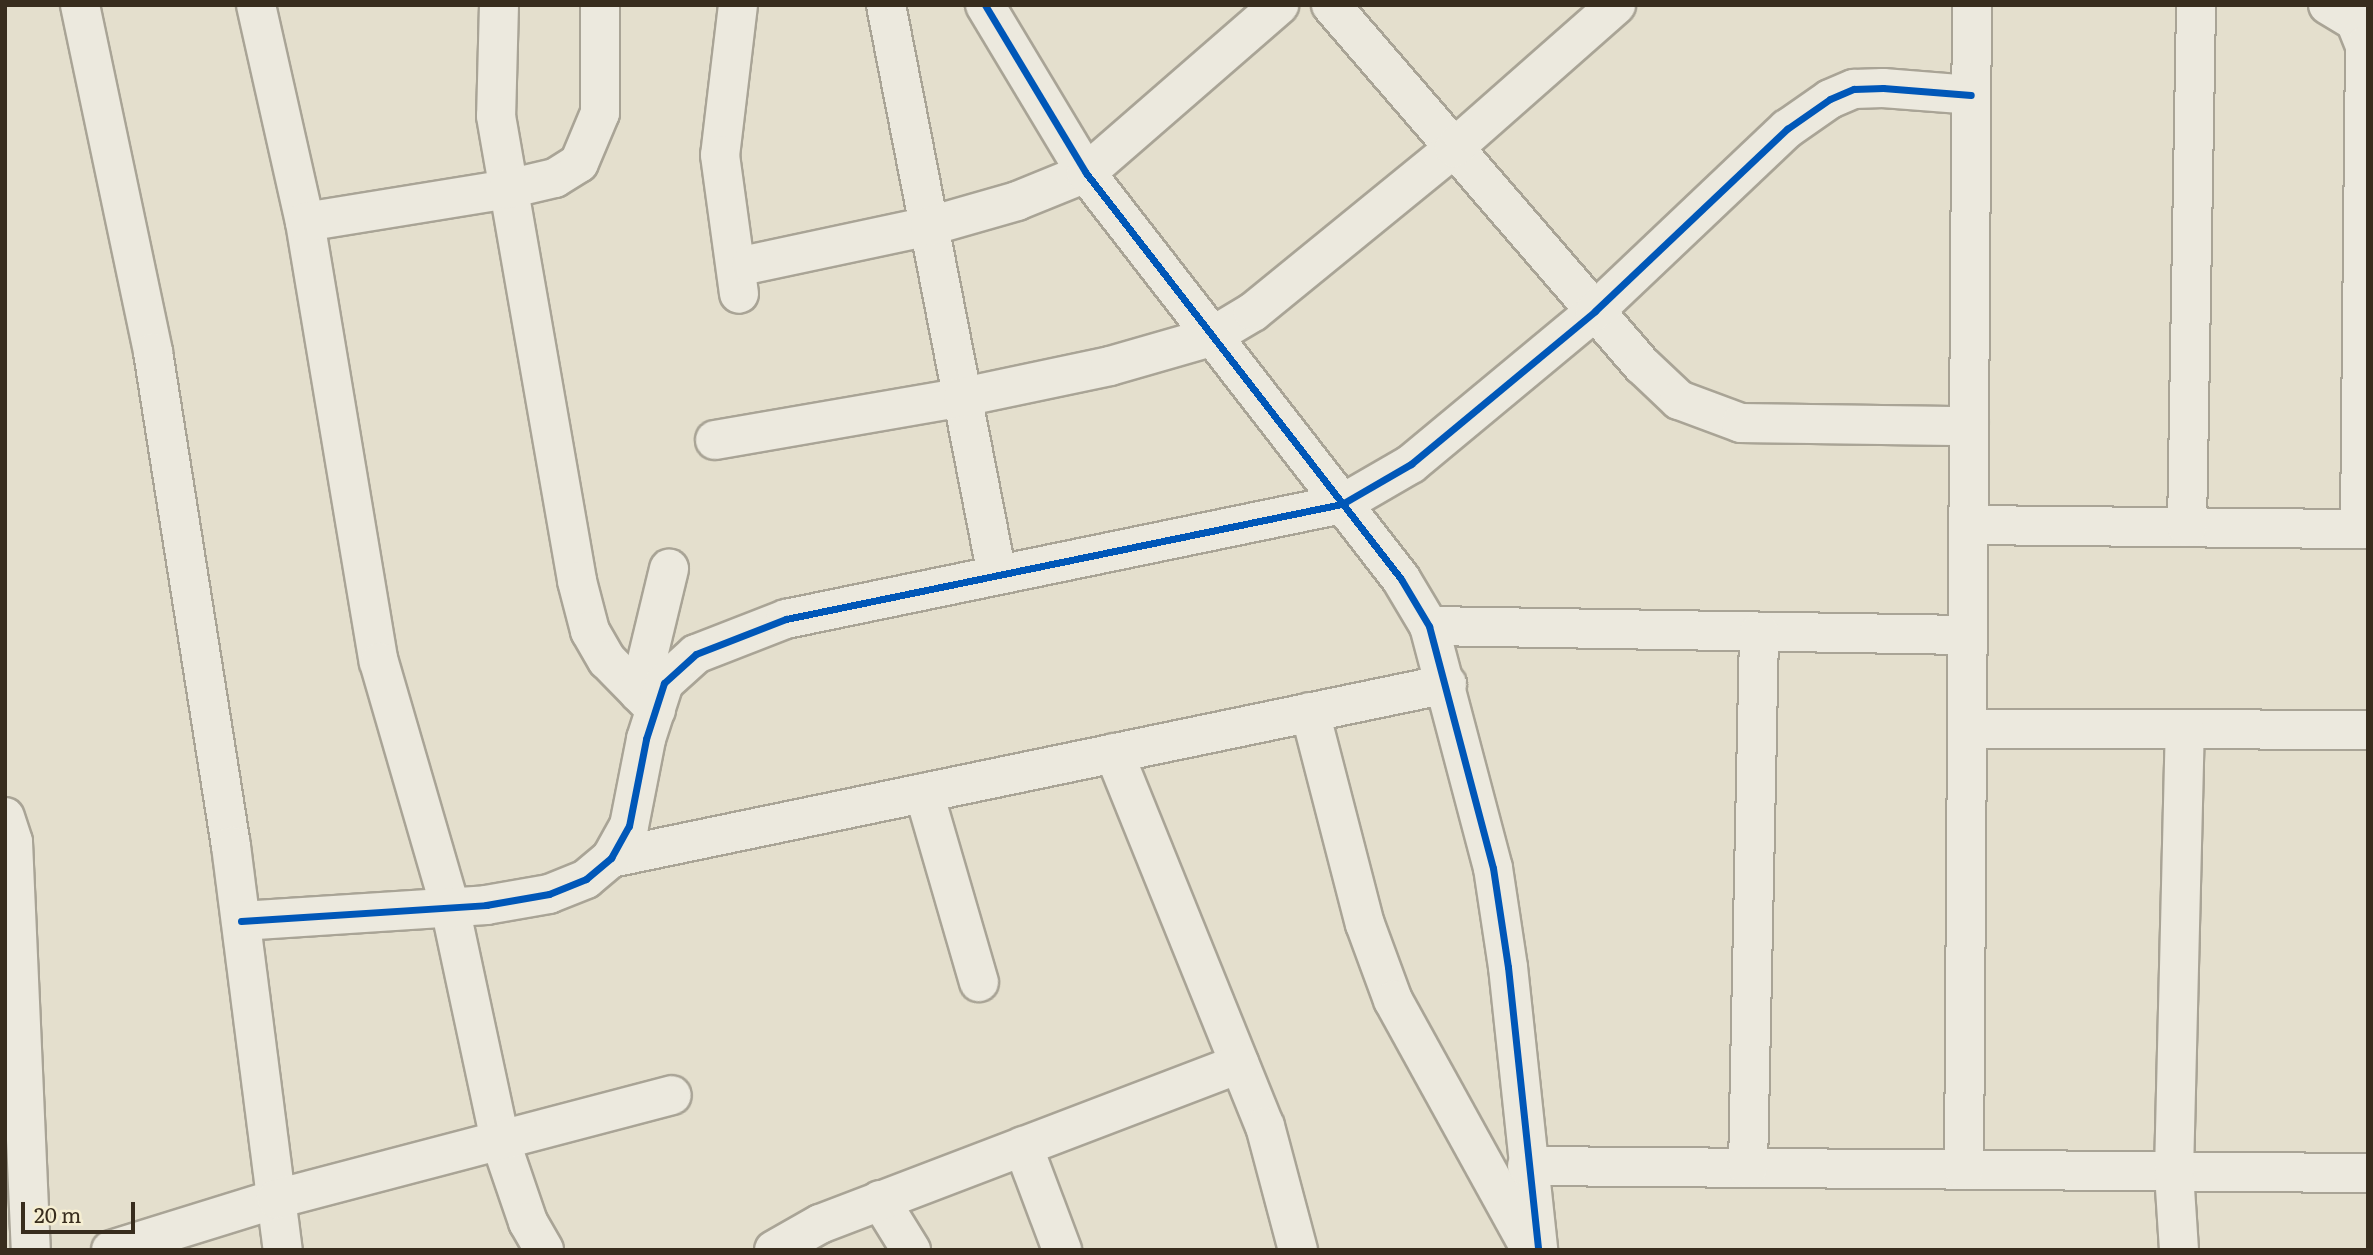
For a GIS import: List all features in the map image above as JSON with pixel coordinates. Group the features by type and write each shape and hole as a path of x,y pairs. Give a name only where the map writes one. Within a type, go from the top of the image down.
{"street":[{"path":"80,5 153,352 241,921 283,1250"},
{"path":"256,5 305,222 379,662 450,907 500,1140 528,1222 544,1250"},
{"path":"499,5 496,116 577,582 590,631 607,660 648,702"},
{"path":"305,222 508,190 555,178 579,163 592,140 600,113 600,5"},
{"path":"738,5 720,155 745,279 1017,201 1086,173 1279,5"},
{"path":"886,5 997,575"},
{"path":"985,5 1086,173 1401,579 1429,626 1447,684 1493,868 1508,967 1538,1250"},
{"path":"1331,5 1595,311 1679,400 1707,414 1741,423 1793,427 1969,426"},
{"path":"715,440 963,397 1110,366 1211,337 1253,312 1454,148 1616,5"},
{"path":"1964,1170 1972,5"},
{"path":"2188,527 2196,5"},
{"path":"1968,525 2364,529 2365,46 2355,21 2328,5"},
{"path":"648,702 664,683 696,654 735,636 786,619 1342,504 1411,464 1595,311 1787,129 1830,99 1854,89 1883,88 1971,95"},
{"path":"241,921 450,907 549,894 586,879 611,858 629,826 669,569"},
{"path":"1429,626 1967,635"},
{"path":"1748,1168 1759,632"},
{"path":"611,858 1447,684"},
{"path":"1310,712 1365,924 1393,1000 1531,1250"},
{"path":"1967,729 2368,730"},
{"path":"2179,1250 2174,1172 2185,729"},
{"path":"1114,753 1265,1126 1298,1250"},
{"path":"924,793 979,982"},
{"path":"5,817 13,842 31,1250"},
{"path":"774,1250 820,1224 880,1200 1240,1064"},
{"path":"111,1250 276,1199 672,1095"},
{"path":"1023,1146 1062,1250"},
{"path":"1527,1166 2368,1172"},
{"path":"880,1200 911,1250"}],"cycle path":[{"path":"985,5 1086,173 1401,579 1429,626 1493,868 1508,967 1538,1250"},
{"path":"241,921 486,905 549,894 586,879 611,858 629,826 646,739 664,683 696,654 786,619 1342,504 1411,464 1595,311 1787,129 1830,99 1854,89 1883,88 1971,95"}]}
